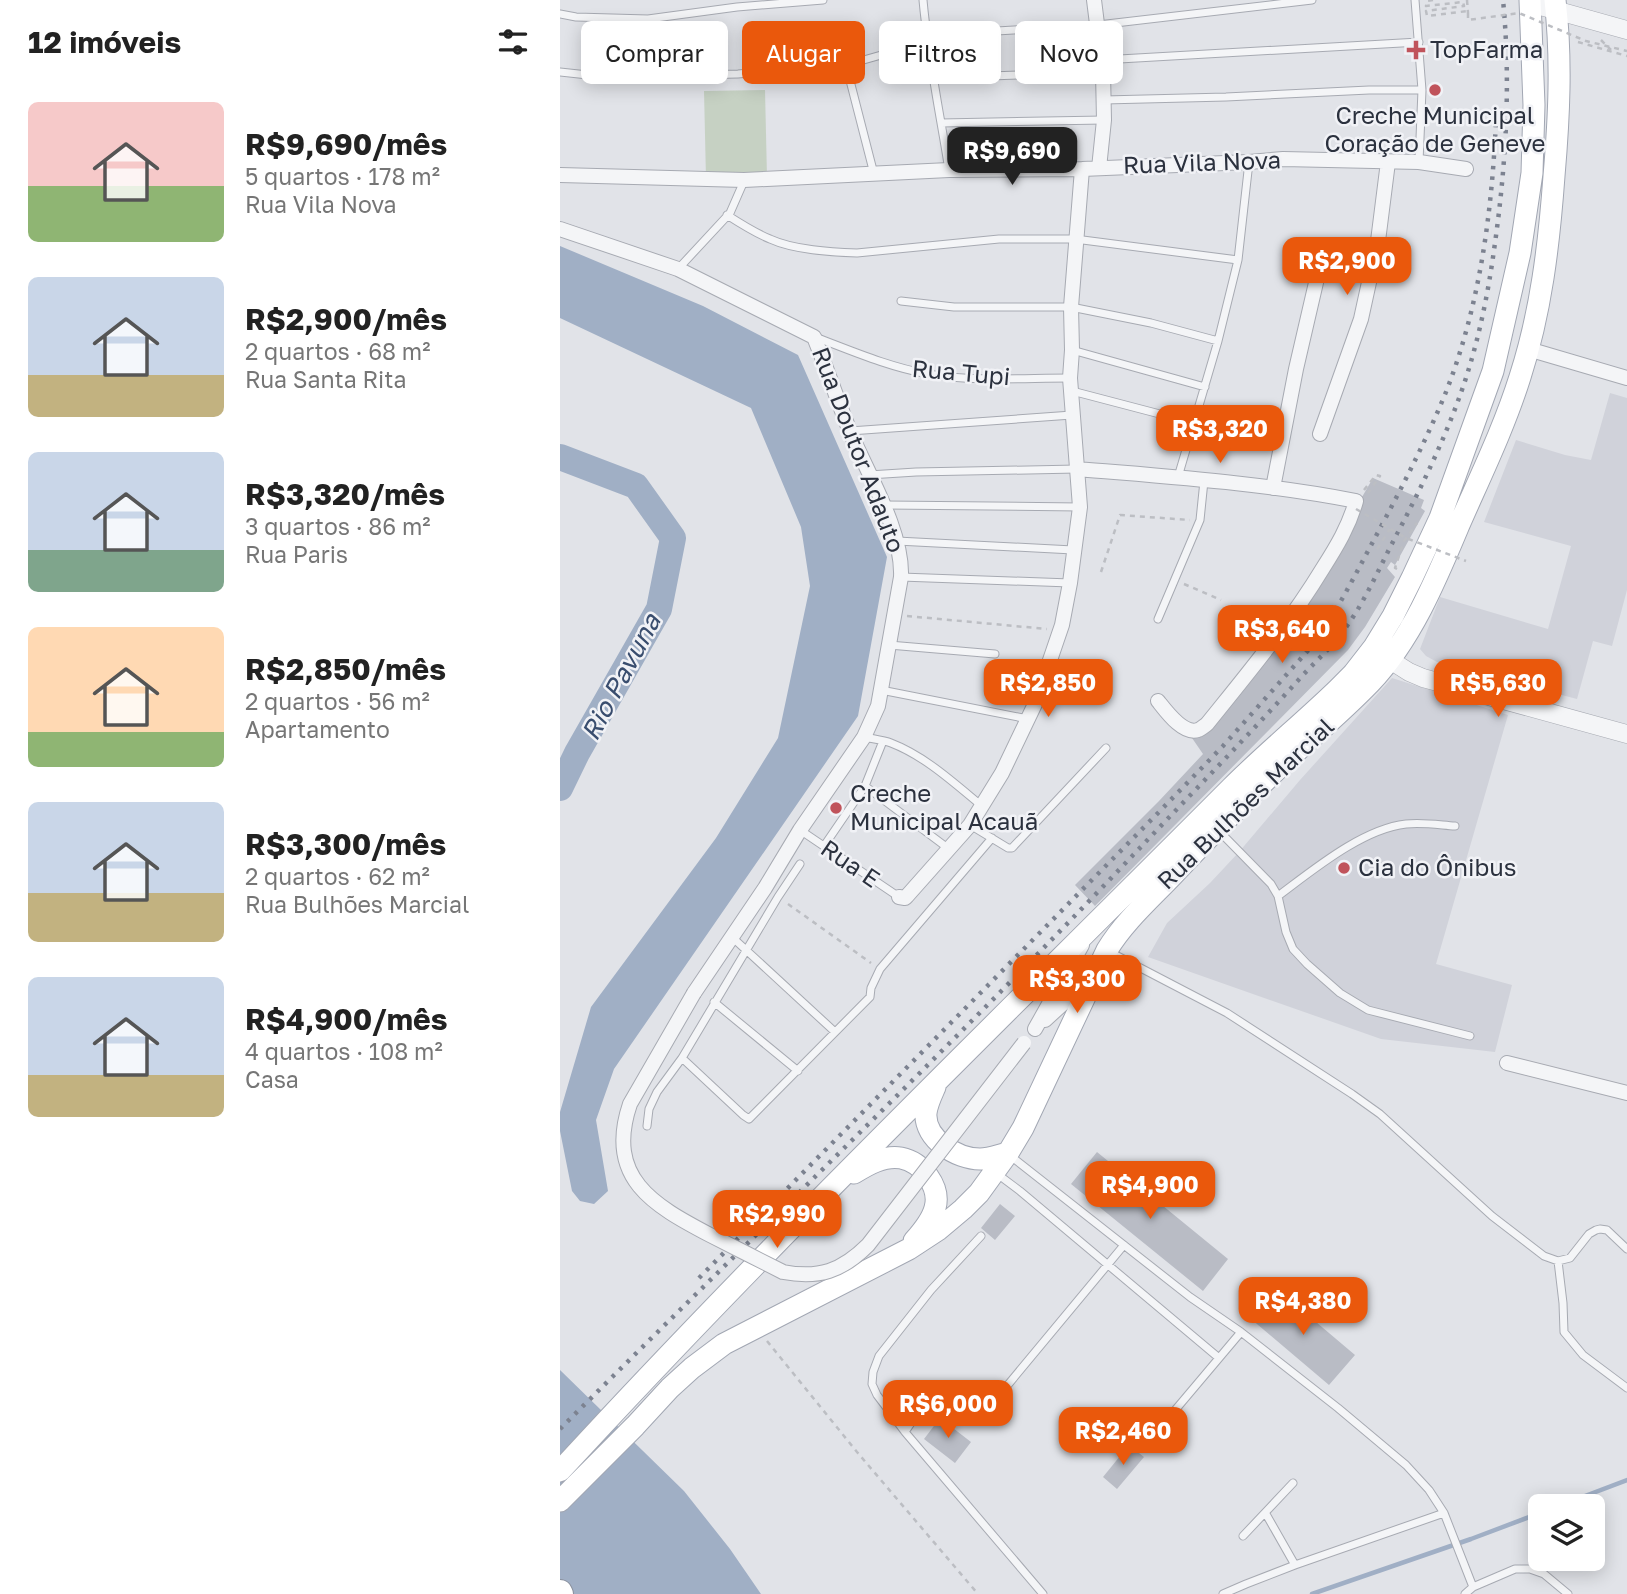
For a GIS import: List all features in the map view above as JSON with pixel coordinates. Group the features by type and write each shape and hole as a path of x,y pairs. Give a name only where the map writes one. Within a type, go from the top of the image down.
{"main road":[{"name":"Rua Bulhões Marcial","path":"560,1502 670,1388 724,1344 909,1249 938,1230 979,1194 1023,1128 1107,950 1121,930 1234,785 1326,700 1374,647 1393,616 1440,518 1493,370 1520,253 1531,173 1534,105 1530,2"},
{"name":"Rua Bulhões Marcial","path":"560,1471 618,1407 834,1185 1095,922 1186,847 1218,829 1390,660 1404,639 1449,550 1503,425 1528,349 1549,246 1559,114 1555,5"},
{"path":"939,1079 928,1102 926,1114 927,1126 934,1137 961,1156 981,1159 1008,1153"},
{"path":"834,1185 873,1162 889,1158 902,1158 918,1167 931,1180 937,1193 935,1209 909,1249"}],"street":[{"path":"1094,0 1097,21"},
{"path":"1530,2 1555,5 1627,30"},
{"path":"1099,168 1104,120 1103,84"},
{"name":"Rua Vila Nova","path":"560,175 744,180 949,170 1082,169 1283,159 1419,162 1466,169"},
{"path":"1320,434 1361,319 1378,241 1388,162"},
{"path":"899,897 907,896 949,850 982,807 1029,719 1060,631 1070,583 1080,507 1071,384 1071,307 1082,169"},
{"name":"Rua Doutor Adauto","path":"560,229 678,270 814,337 850,431 883,505 902,563 878,706 864,737 694,993 630,1104 622,1139 624,1156 633,1178 646,1196 673,1215 783,1272 799,1275 827,1273 855,1258 868,1245 1035,1029"},
{"path":"1273,488 1296,369 1323,256 1328,253 1374,260"},
{"path":"1528,349 1627,378"},
{"path":"1078,469 1308,492 1356,505 1342,537 1315,582 1268,649 1207,724 1198,730 1188,730 1179,725 1158,701"},
{"path":"1390,660 1409,673 1423,678 1627,734"},
{"path":"1035,1029 1095,922"},
{"path":"1035,1029 1096,974"},
{"path":"1507,1063 1627,1093"}],"lane":[{"path":"560,14 648,19 737,7 822,0"},
{"path":"923,0 925,21"},
{"path":"1123,22 1312,0"},
{"path":"1415,0 1422,90 1419,162"},
{"path":"1123,64 1419,42"},
{"path":"560,72 606,76 742,74"},
{"path":"851,84 874,174"},
{"path":"935,84 949,170"},
{"path":"1103,100 1422,90"},
{"path":"941,122 1104,120"},
{"path":"1178,478 1218,341 1238,260 1249,162"},
{"path":"678,270 727,215 744,180"},
{"path":"727,215 773,241 835,252 857,253 999,239 1076,239 1238,260"},
{"path":"901,302 954,307 1071,307 1151,323 1218,341"},
{"name":"Rua Tupi","path":"814,337 886,364 929,374 1071,384 1195,423"},
{"path":"1072,350 1205,387"},
{"path":"850,431 1073,415"},
{"path":"869,475 1078,469"},
{"path":"1158,619 1200,520 1204,481"},
{"path":"883,505 1080,507"},
{"path":"897,541 1073,550"},
{"path":"901,577 1070,583"},
{"path":"889,645 995,654"},
{"path":"881,690 1029,719"},
{"path":"864,737 890,742 935,768 982,807"},
{"path":"824,846 865,786 883,741"},
{"path":"970,825 1008,848 1014,847 1107,748"},
{"path":"865,786 949,850"},
{"path":"1278,895 1344,849 1376,833 1406,824 1455,826"},
{"path":"1218,829 1271,884 1278,895 1286,932 1293,949 1340,993 1368,1010 1470,1036"},
{"name":"Rua E","path":"800,830 899,897"},
{"path":"682,1058 749,1119 870,997 880,969 992,838"},
{"path":"647,1126 649,1109 657,1093 682,1058 800,864"},
{"path":"733,938 835,1032"},
{"path":"1107,950 1227,1013 1352,1094 1380,1114 1492,1216 1544,1256 1558,1261 1570,1258 1595,1230 1606,1230 1627,1249"},
{"path":"714,1002 798,1071"},
{"path":"1008,1153 1190,1297 1241,1332 1338,1408 1406,1465 1429,1490 1444,1513 1473,1587"},
{"path":"994,1172 1219,1358"},
{"path":"981,1236 931,1290 879,1356 872,1384 877,1395 905,1432 1043,1594"},
{"path":"905,1432 921,1410 936,1404 969,1416 977,1416 987,1410 1124,1245"},
{"path":"1558,1261 1564,1332 1583,1355 1627,1388"},
{"path":"1144,1447 1241,1332"},
{"path":"1243,1536 1293,1483"},
{"path":"1223,1594 1295,1565 1444,1513"},
{"path":"1266,1514 1295,1565"},
{"path":"1465,1594 1473,1587 1516,1569 1530,1569 1544,1574 1568,1594"}],"path":[{"path":"1433,0 1427,1 1426,6 1463,2 1464,6 1426,10 1427,16 1468,12"},
{"path":"1467,0 1468,20 1519,13 1586,41 1627,51"},
{"path":"1558,34 1579,43 1627,56"},
{"path":"1377,481 1380,476 1376,475 1356,505 1406,538 1466,561"},
{"path":"1101,572 1120,514 1200,520"},
{"path":"1377,549 1390,529"},
{"path":"1396,565 1406,538"},
{"path":"1175,580 1221,600"},
{"path":"894,615 1060,631"},
{"path":"778,897 880,969"},
{"path":"756,1327 857,1452 978,1594"}],"shaded area":[{"path":"1610,393 1627,398 1627,590 1612,646 1593,641 1577,699 1437,662 1426,656 1420,649 1440,597 1548,629 1571,546 1484,522 1516,440 1591,460"},
{"name":"Cia do Ônibus","path":"1392,678 1508,715 1436,964 1512,985 1495,1052 1381,1039 1148,957 1167,923 1239,852"}],"green space":[{"path":"765,90 767,177 706,179 704,91"}],"water":[{"path":"560,246 703,306 798,355 887,557 858,716 614,1069 596,1120 608,1191 594,1204 580,1201 572,1191 560,1131 560,1112 591,1007 716,838 778,738 810,586 801,527 751,408 560,318"},
{"path":"560,1370 684,1491 730,1549 761,1594 560,1594"}],"building":[{"path":"1373,478 1424,500 1421,508 1425,511 1395,565 1391,562 1387,568 1395,577 1365,627 1348,650 1095,906 1075,885 1203,754 1192,738 1226,702 1354,511"},
{"path":"1097,1152 1228,1259 1203,1291 1071,1184"},
{"path":"1000,1204 1015,1216 995,1240 981,1228"},
{"path":"1277,1289 1355,1355 1329,1385 1251,1319"},
{"path":"940,1418 971,1442 955,1463 924,1439"},
{"path":"1129,1445 1144,1457 1117,1489 1103,1477"}],"waterway":[{"name":"Rio Pavuna","path":"560,457 636,486 673,538 659,609 560,788"},
{"path":"1590,1494 1627,1480"},
{"path":"1312,1594 1528,1518"}],"railway":[{"path":"560,1429 922,1071 1065,925 1329,649 1352,619 1406,517 1442,441 1465,381 1479,332 1502,188 1507,94 1503,0"},
{"path":"699,1278 1223,746 1321,633 1354,578 1413,465 1458,359 1482,258 1496,120"}],"place":[{"name":"TopFarma","path":"1416,50"},
{"name":"Creche Municipal Coração de Geneve","path":"1435,90"},
{"name":"Creche Municipal Acauã","path":"836,808"},
{"name":"Cia do Ônibus","path":"1344,868"}]}
